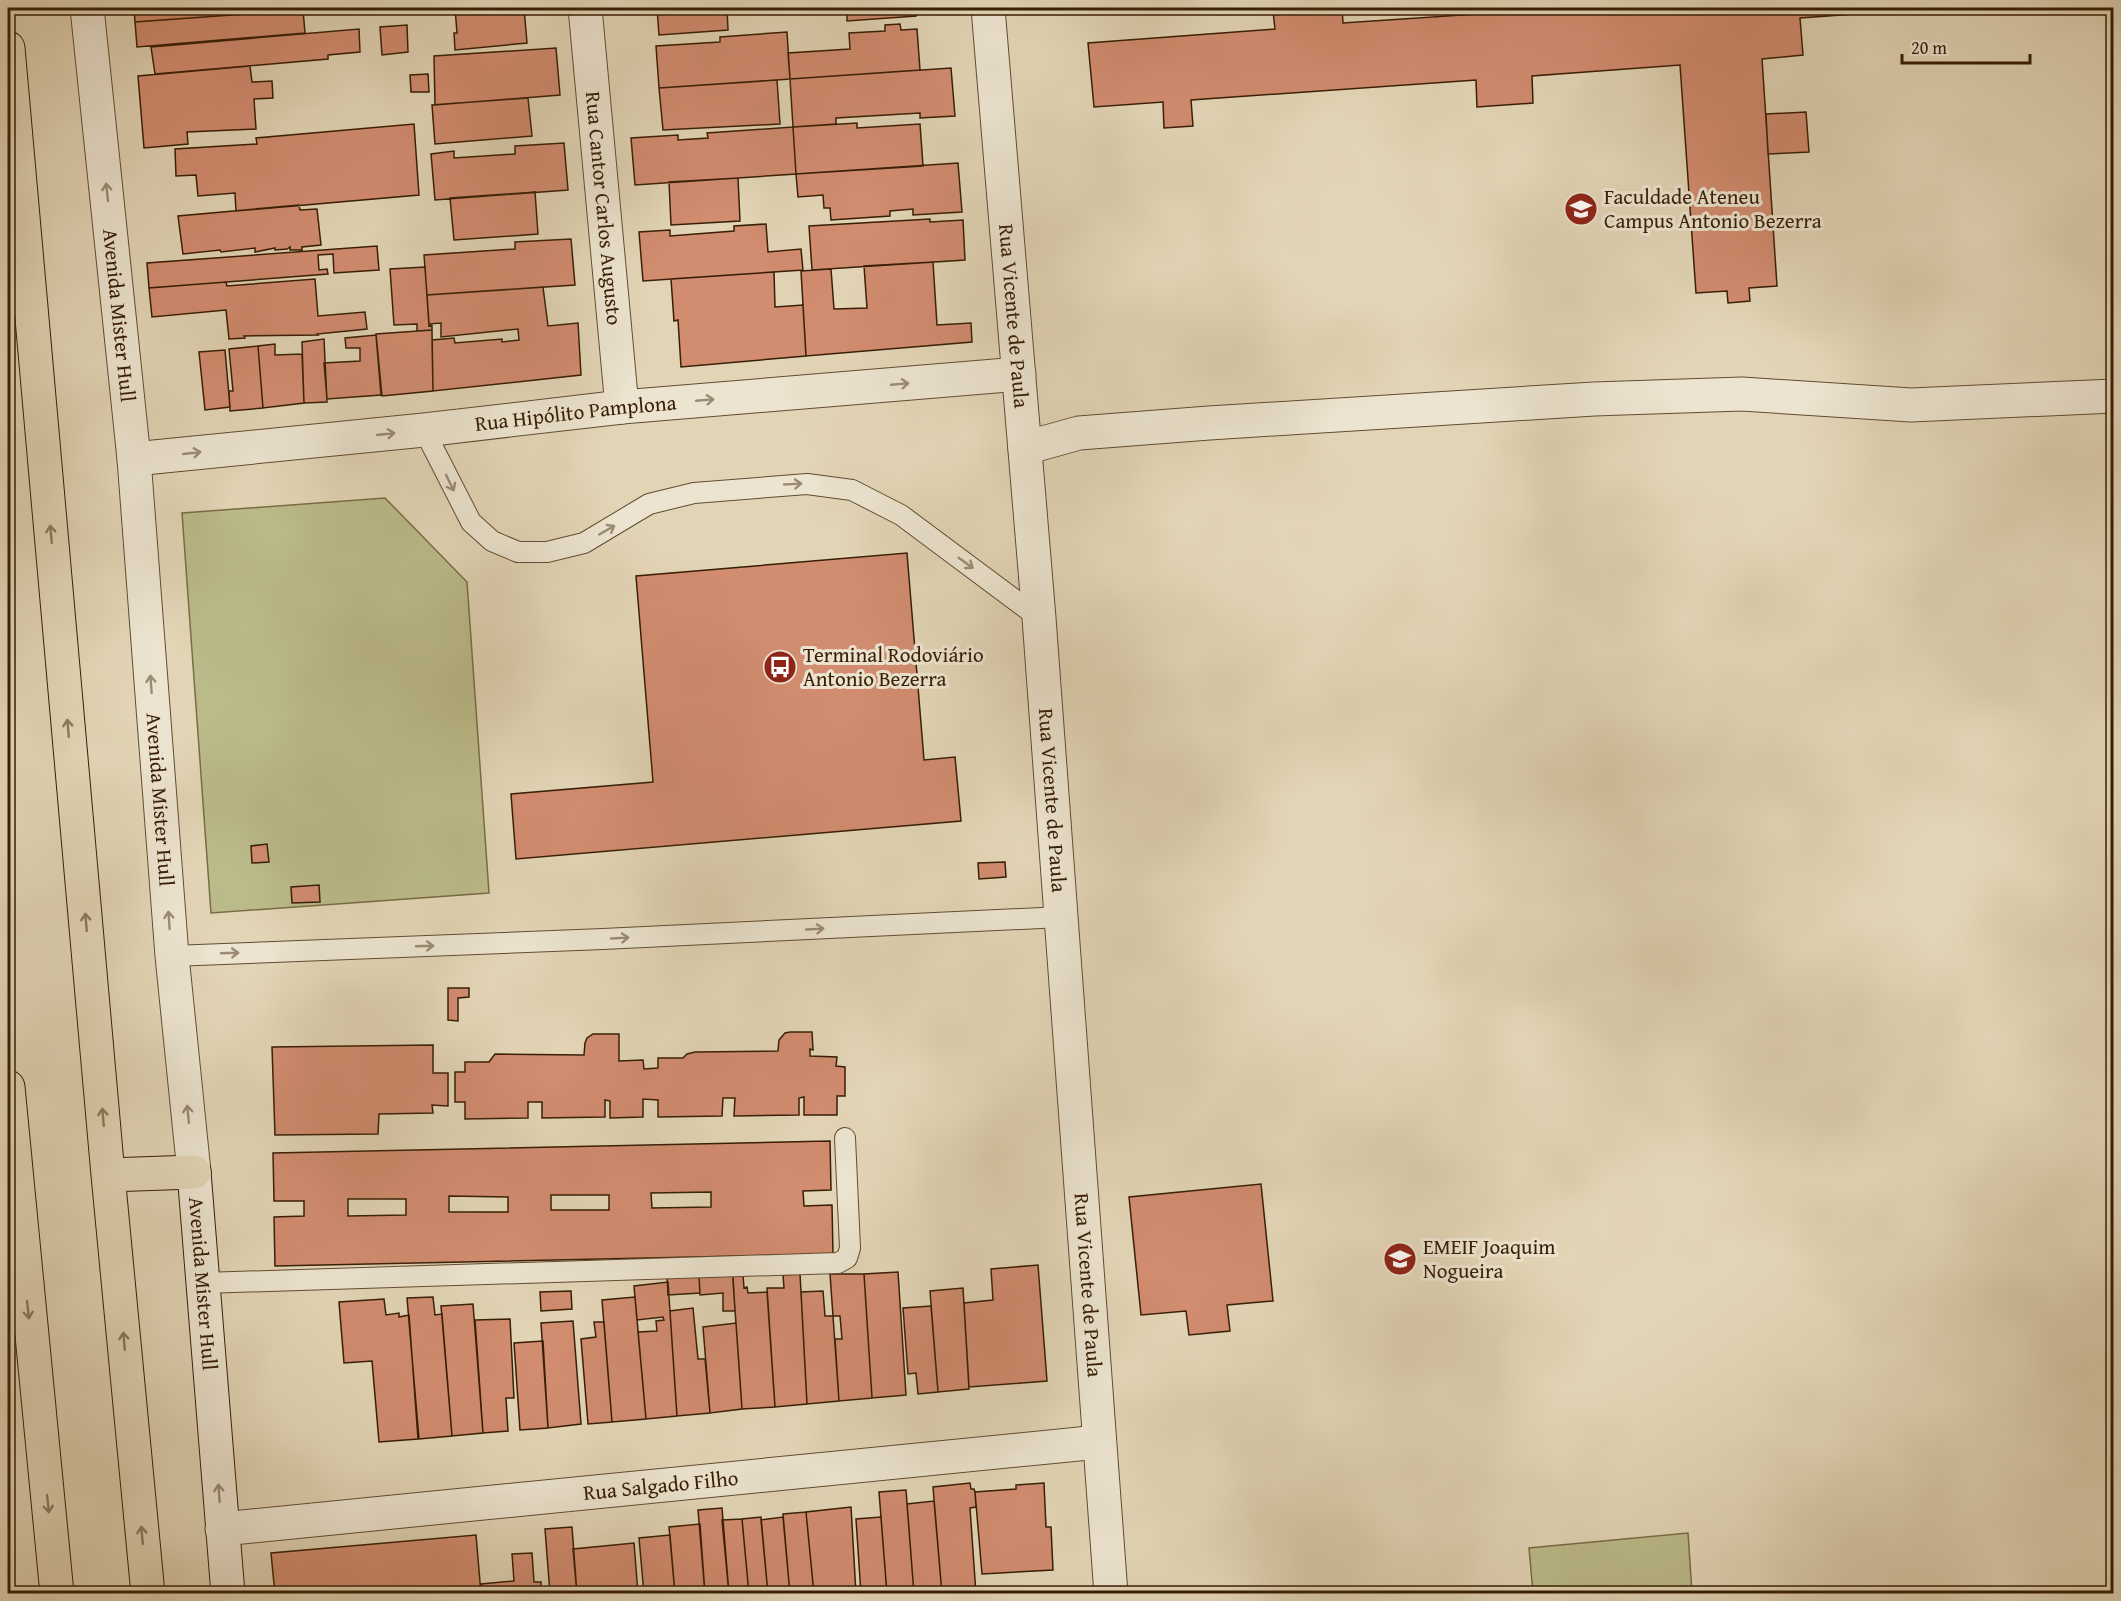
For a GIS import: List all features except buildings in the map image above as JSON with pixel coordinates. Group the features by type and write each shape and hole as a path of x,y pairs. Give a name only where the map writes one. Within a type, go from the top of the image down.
{"highway":[{"path":"8,48 108,1175 148,1593"},
{"path":"8,1087 14,1231 57,1593"},
{"path":"108,1175 195,1172"}],"street":[{"name":"Avenida Mister Hull","path":"87,8 134,459 172,956 195,1172 228,1593"},
{"name":"Rua Cantor Carlos Augusto","path":"585,8 622,407"},
{"name":"Rua Vicente de Paula","path":"988,8 1039,618 1111,1593"},
{"name":"Rua Hipólito Pamplona","path":"134,459 424,430 622,407 1019,374"},
{"path":"1025,448 1079,433 1594,399 1742,394 1911,405 2114,396"},
{"name":"Rua Salgado Filho","path":"222,1529 1099,1442"}],"lane":[{"path":"424,430 471,522 492,541 518,552 547,552 584,543 649,504 694,493 807,484 852,490 901,516 1039,618"},
{"path":"172,956 603,939 1061,916"},
{"path":"203,1283 838,1263 847,1258 850,1248 845,1138"}],"green space":[{"path":"385,498 467,582 489,893 211,913 182,513"},
{"path":"1688,1533 1692,1593 1533,1593 1529,1548"}],"place":[{"name":"Faculdade Ateneu Campus Antonio Bezerra","path":"1581,209"},
{"name":"Terminal Rodoviário Antonio Bezerra","path":"780,667"},
{"name":"EMEIF Joaquim Nogueira","path":"1400,1259"}]}
